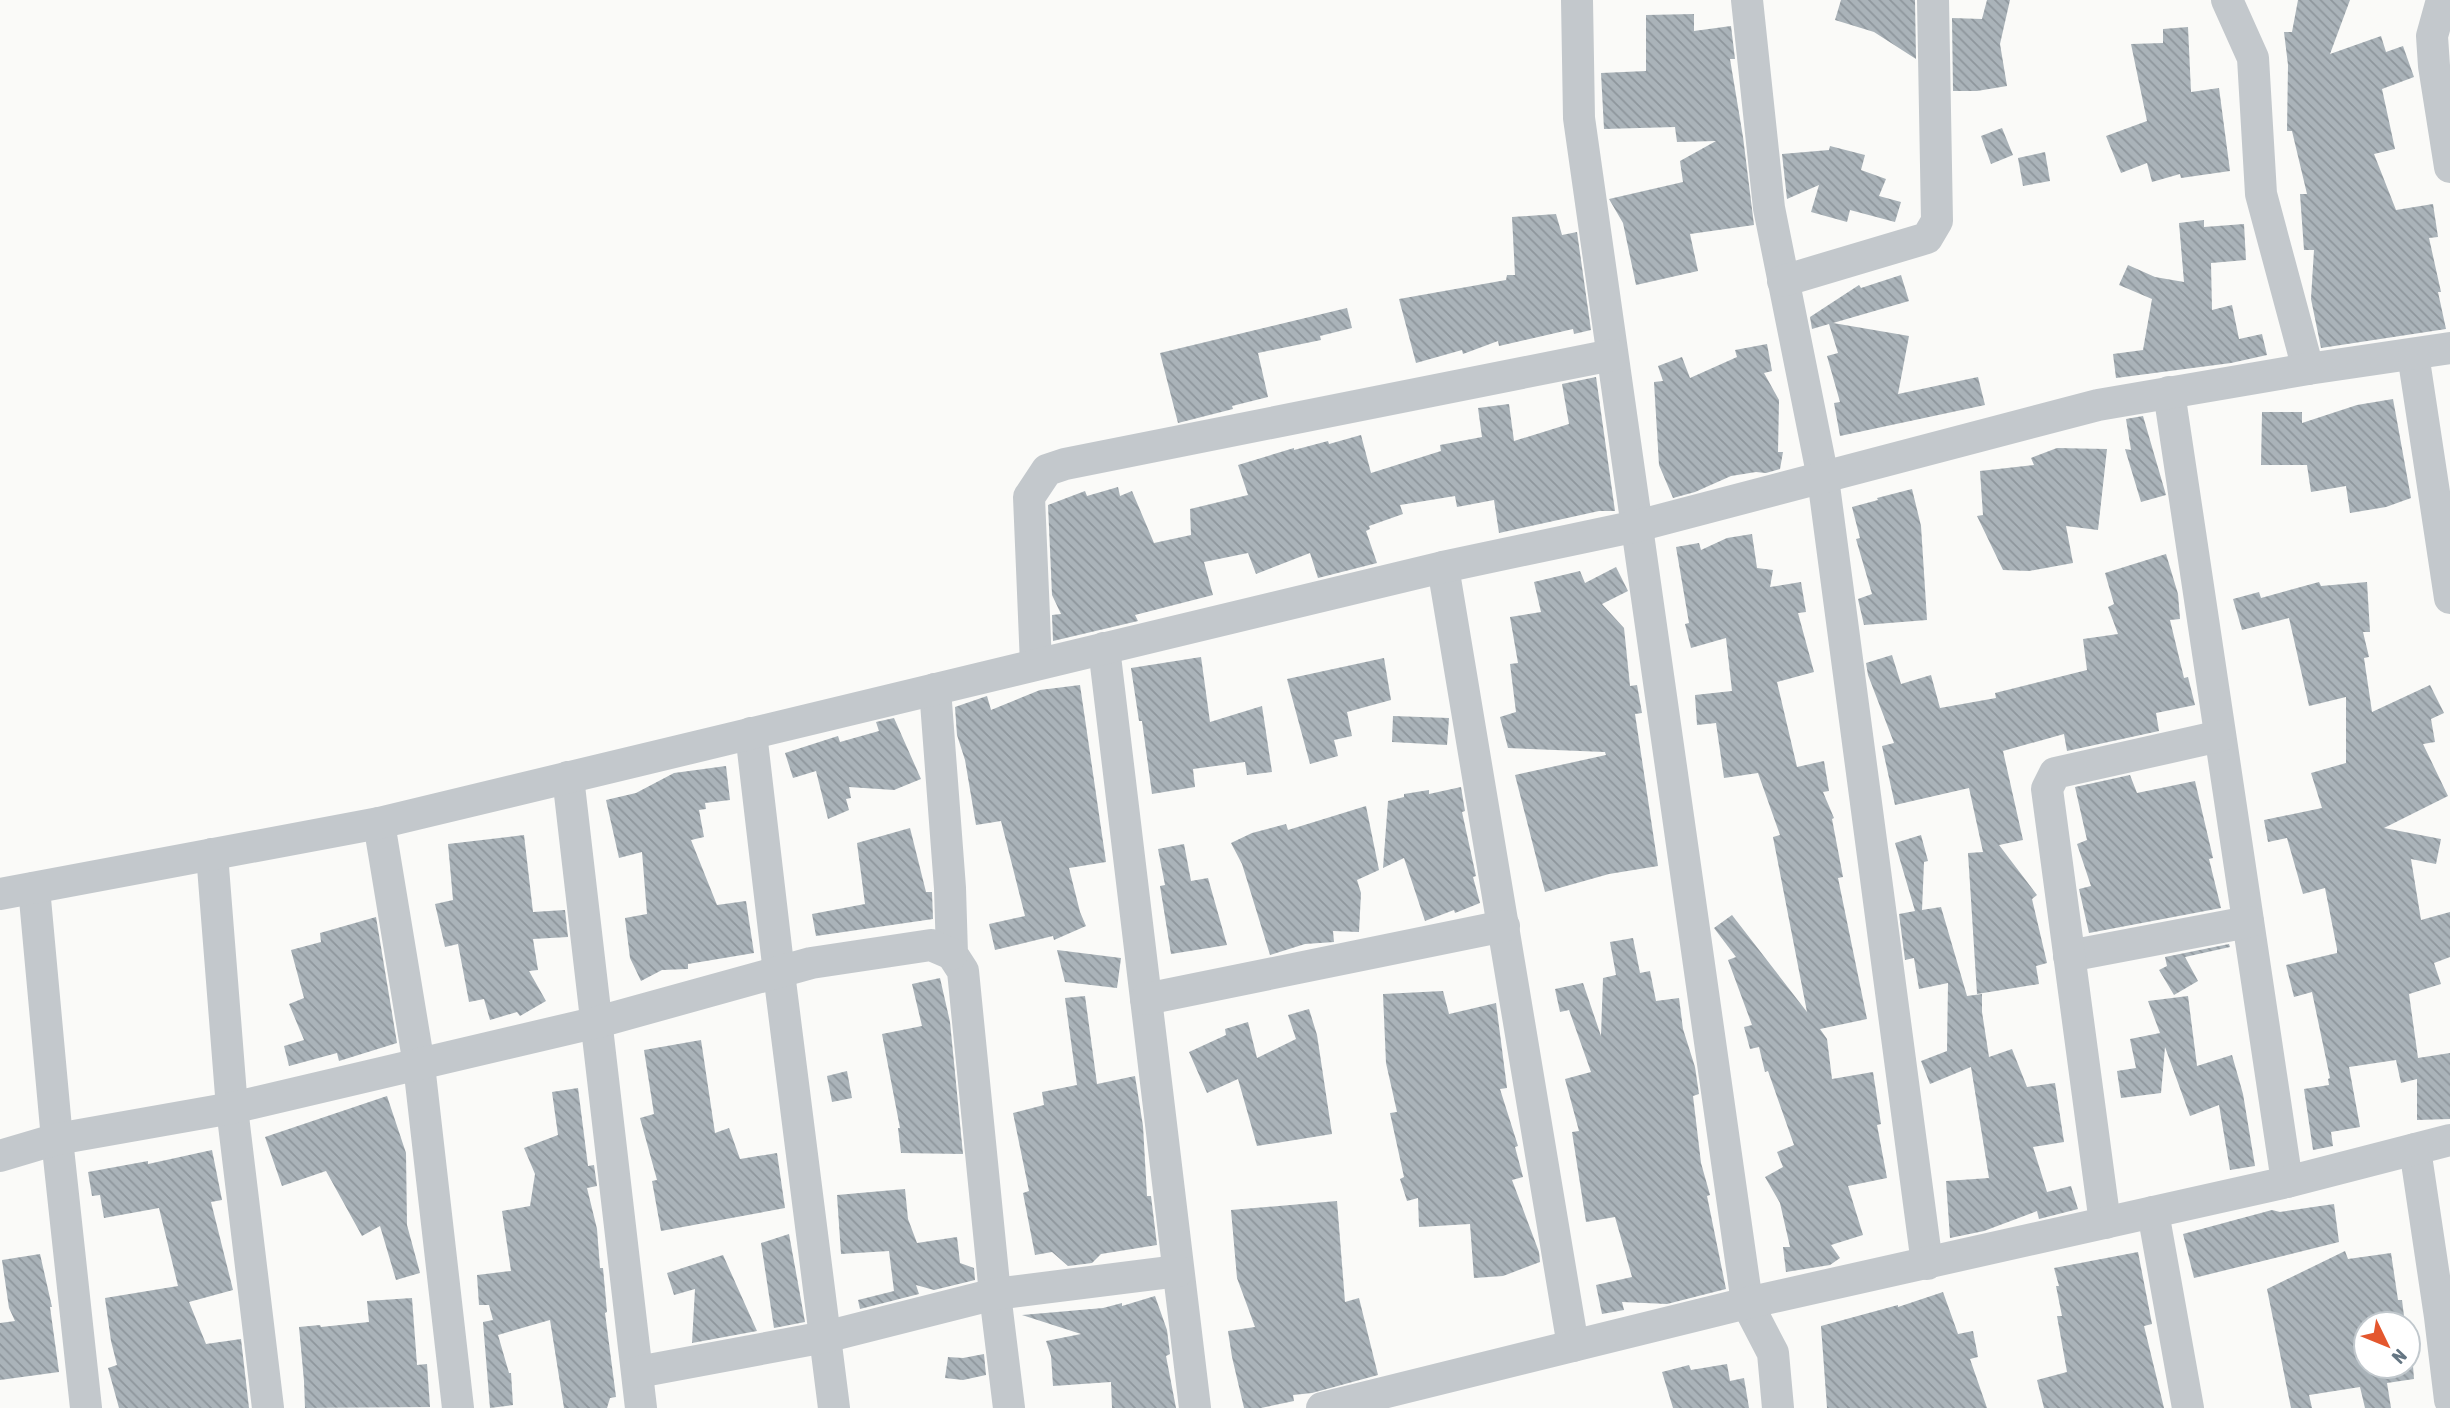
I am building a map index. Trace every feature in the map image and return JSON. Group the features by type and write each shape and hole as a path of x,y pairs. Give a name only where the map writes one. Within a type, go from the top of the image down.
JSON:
{"street":[{"path":"1577,0 1579,118 1747,1303 1773,1353 1778,1408"},
{"path":"1747,0 1769,208 1823,478 1927,1264"},
{"path":"1783,281 1927,238 1937,221 1933,0"},
{"path":"2227,0 2253,58 2261,194 2308,369"},
{"path":"2444,5 2432,36 2450,167"},
{"path":"0,894 379,823 1443,567 1637,526 2098,405 2169,391 2450,348"},
{"path":"2413,354 2449,592"},
{"path":"1036,664 1029,497 1048,470 1065,464 1612,355"},
{"path":"2169,391 2287,1182"},
{"path":"1443,567 1573,1346"},
{"path":"1104,648 1195,1408"},
{"path":"935,689 950,888 952,954 963,971 1009,1408"},
{"path":"751,733 834,1408"},
{"path":"2105,1223 2047,789 2055,773 2220,736"},
{"path":"568,777 639,1372 641,1408"},
{"path":"379,823 419,1065 458,1408"},
{"path":"212,854 232,1108 268,1408"},
{"path":"34,888 86,1408"},
{"path":"2069,956 2248,922"},
{"path":"1146,999 1504,926"},
{"path":"0,1156 57,1139 232,1108 419,1065 598,1022 811,964 931,945 952,954"},
{"path":"1322,1408 1416,1397 1573,1346 1747,1303 2287,1182 2450,1140"},
{"path":"2415,1149 2450,1400"},
{"path":"2153,1212 2188,1408"},
{"path":"639,1372 825,1337 995,1294 1178,1271"}],"building":[{"path":"1841,0 1915,0 1916,59 1874,32 1835,20"},
{"path":"1987,0 2010,0 2000,44 2007,86 1977,91 1953,91 1952,18 1982,19"},
{"path":"2298,0 2350,0 2330,54 2381,36 2386,52 2403,46 2414,77 2382,89 2395,149 2374,154 2396,210 2433,204 2438,237 2429,238 2446,329 2321,348 2311,299 2314,250 2304,250 2300,194 2307,194 2292,131 2287,131 2288,65 2284,32 2292,32"},
{"path":"1694,14 1694,31 1731,26 1735,59 1730,59 1754,225 1690,234 1698,271 1636,285 1623,223 1609,199 1683,182 1680,161 1716,141 1677,142 1675,127 1604,129 1601,73 1646,71 1646,15"},
{"path":"2188,27 2191,92 2219,88 2230,171 2181,178 2180,174 2152,182 2147,163 2121,173 2106,136 2147,121 2131,44 2163,43 2163,29"},
{"path":"2002,128 2013,155 1991,164 1981,136"},
{"path":"1830,146 1865,155 1861,170 1886,179 1879,196 1901,202 1895,222 1850,210 1847,222 1811,212 1819,185 1787,199 1782,154 1829,150"},
{"path":"2045,152 2050,181 2023,186 2018,158"},
{"path":"1556,214 1562,235 1577,232 1591,330 1574,334 1573,329 1499,346 1498,341 1463,354 1462,350 1416,363 1399,299 1506,280 1507,275 1515,275 1512,217"},
{"path":"2204,220 2204,227 2244,224 2246,260 2211,263 2212,310 2232,305 2239,339 2262,334 2267,355 2231,363 2116,378 2113,354 2143,350 2152,299 2119,285 2128,265 2155,277 2184,282 2179,223"},
{"path":"1901,275 1909,301 1833,323 1909,336 1898,394 1978,377 1985,405 1840,436 1834,403 1840,402 1827,356 1838,353 1829,324 1812,329 1810,317 1859,285 1861,288"},
{"path":"1347,308 1352,328 1320,336 1321,340 1258,353 1268,397 1178,423 1160,353"},
{"path":"1767,344 1772,371 1764,373 1779,400 1778,452 1783,452 1780,469 1731,476 1695,492 1673,498 1659,465 1654,382 1663,381 1658,366 1682,357 1690,378 1737,357 1735,350"},
{"path":"1596,377 1615,511 1599,511 1499,533 1494,500 1457,507 1455,496 1400,505 1403,514 1369,526 1370,529 1366,531 1377,563 1318,578 1310,553 1256,574 1248,553 1204,562 1213,595 1135,615 1138,621 1053,641 1052,615 1061,614 1052,595 1048,505 1085,491 1087,496 1118,487 1120,496 1132,491 1154,543 1191,535 1190,509 1248,495 1238,465 1294,448 1328,441 1329,444 1361,435 1371,473 1441,451 1440,445 1482,437 1478,408 1509,404 1514,441 1569,424 1562,384"},
{"path":"2393,399 2411,498 2386,507 2350,513 2346,486 2311,492 2307,465 2261,465 2262,412 2302,412 2302,423 2357,405"},
{"path":"2143,416 2166,495 2141,502 2125,449 2131,450 2126,419"},
{"path":"2057,448 2107,449 2098,530 2066,526 2073,563 2029,571 2003,570 1977,516 1983,515 1980,471 2034,465 2031,458"},
{"path":"1912,489 1921,526 1927,620 1864,625 1858,599 1872,594 1856,539 1860,538 1852,507"},
{"path":"1752,534 1757,568 1773,570 1770,587 1801,582 1806,612 1798,613 1814,672 1777,682 1797,767 1824,761 1829,791 1823,792 1834,818 1832,819 1843,877 1838,878 1867,1019 1820,1029 1827,1039 1832,1079 1873,1072 1881,1124 1877,1125 1887,1178 1848,1186 1863,1235 1831,1245 1840,1258 1830,1265 1786,1272 1783,1247 1790,1247 1780,1203 1765,1177 1783,1167 1777,1152 1794,1145 1768,1071 1765,1072 1759,1047 1750,1049 1744,1027 1752,1025 1728,960 1736,957 1714,928 1732,915 1807,1012 1773,837 1780,835 1758,773 1724,778 1716,723 1697,725 1695,695 1732,691 1726,638 1691,648 1685,624 1689,623 1676,547 1699,543 1701,550 1727,538"},
{"path":"2166,554 2178,594 2180,619 2170,620 2184,678 2188,677 2195,705 2156,713 2159,731 2067,751 2064,734 2003,751 2023,840 1999,845 2037,895 2032,899 2047,963 2036,966 2039,984 1977,994 1968,853 1983,852 1969,788 1895,805 1882,746 1894,743 1866,663 1892,655 1901,684 1931,675 1940,708 1996,698 1995,693 2087,670 2083,639 2118,634 2108,607 2114,604 2105,573"},
{"path":"1616,567 1628,591 1602,604 1624,628 1630,686 1637,685 1642,713 1635,714 1658,866 1609,874 1545,892 1515,775 1606,755 1605,752 1508,748 1500,717 1516,712 1510,664 1518,663 1510,617 1541,612 1534,582 1580,571 1585,583"},
{"path":"2319,582 2321,586 2367,582 2370,632 2363,632 2369,657 2364,658 2372,712 2430,685 2444,713 2431,719 2435,742 2423,744 2448,796 2384,828 2441,839 2436,864 2411,859 2421,920 2450,912 2450,957 2434,963 2441,984 2409,994 2418,1058 2450,1053 2450,1119 2417,1120 2417,1079 2401,1083 2396,1060 2349,1067 2360,1127 2331,1132 2333,1146 2313,1150 2304,1089 2329,1085 2330,1078 2312,992 2294,997 2286,965 2337,953 2337,949 2325,888 2303,894 2287,838 2268,842 2264,820 2322,808 2311,773 2346,763 2346,697 2309,706 2289,618 2242,630 2233,599 2259,592 2261,598"},
{"path":"1201,657 1210,722 1262,706 1272,772 1247,775 1245,762 1193,769 1195,787 1152,794 1142,721 1139,721 1131,668"},
{"path":"1384,658 1391,700 1347,712 1352,736 1334,740 1338,756 1310,764 1287,679"},
{"path":"1080,685 1106,862 1069,868 1086,926 1054,940 1053,936 995,950 989,924 1025,916 1001,821 976,825 965,760 957,735 955,707 987,696 991,710 1040,690"},
{"path":"1393,716 1449,718 1447,745 1392,742"},
{"path":"894,718 921,779 894,790 849,787 851,798 846,799 849,810 828,819 816,771 793,778 785,753 838,736 840,742 879,731 876,722"},
{"path":"726,766 730,800 705,803 706,809 699,810 704,837 691,840 717,905 746,901 754,953 688,964 688,969 662,970 641,981 630,958 625,918 647,914 642,852 619,858 606,800 636,793 674,773"},
{"path":"2130,775 2137,793 2195,781 2213,858 2209,859 2221,908 2089,933 2079,889 2091,886 2077,844 2087,840 2075,787"},
{"path":"1461,787 1465,811 1462,812 1480,903 1425,921 1404,858 1383,868 1388,801 1404,797 1404,794 1429,790 1429,794"},
{"path":"1366,806 1379,870 1357,880 1361,893 1359,932 1333,931 1334,942 1305,944 1270,955 1242,864 1231,843 1252,833 1286,824 1288,830"},
{"path":"910,828 926,892 932,892 933,919 816,936 812,914 865,904 857,843"},
{"path":"524,835 533,912 565,910 568,937 533,939 538,970 529,971 546,1001 520,1016 517,1012 490,1020 484,999 469,1002 458,944 445,947 435,904 453,900 448,844"},
{"path":"1921,835 1928,861 1924,862 1922,910 1941,907 1967,996 1982,994 1989,1057 2012,1049 2027,1087 2055,1083 2064,1142 2033,1147 2047,1192 2071,1186 2078,1209 2039,1219 2037,1211 1984,1231 1950,1238 1946,1181 1989,1178 1971,1067 1930,1084 1921,1061 1947,1051 1948,983 1919,989 1914,958 1905,960 1899,914 1915,911 1895,843"},
{"path":"1184,844 1191,881 1208,878 1227,945 1171,954 1160,886 1165,885 1158,849"},
{"path":"376,917 397,1043 339,1061 337,1053 289,1066 284,1046 304,1040 289,1004 304,998 291,950 321,942 320,933"},
{"path":"1633,938 1640,973 1650,971 1656,1001 1679,998 1683,1029 1695,1067 1699,1094 1693,1096 1701,1163 1710,1195 1707,1196 1726,1289 1667,1304 1622,1302 1624,1310 1602,1314 1596,1285 1632,1277 1615,1217 1586,1222 1572,1132 1579,1131 1565,1079 1591,1072 1569,1010 1560,1012 1555,989 1583,983 1601,1036 1603,978 1616,975 1610,942"},
{"path":"2229,944 2230,947 2185,957 2198,981 2174,995 2159,970 2167,966 2165,957"},
{"path":"1057,950 1121,958 1117,988 1065,982"},
{"path":"940,978 950,1022 963,1154 901,1153 900,1128 882,1034 922,1026 912,984"},
{"path":"1443,991 1449,1014 1496,1003 1507,1088 1500,1089 1518,1146 1515,1147 1523,1177 1512,1180 1539,1252 1540,1262 1503,1276 1474,1278 1470,1224 1419,1227 1418,1198 1407,1201 1400,1179 1404,1177 1390,1113 1397,1112 1386,1063 1383,994"},
{"path":"1085,996 1097,1084 1135,1076 1143,1126 1147,1196 1151,1196 1157,1245 1101,1254 1092,1263 1068,1266 1052,1252 1035,1255 1023,1193 1029,1191 1013,1113 1044,1105 1042,1092 1077,1085 1065,998"},
{"path":"2188,996 2197,1066 2232,1055 2243,1094 2255,1166 2230,1170 2219,1105 2190,1116 2165,1047 2161,1093 2121,1098 2117,1071 2136,1068 2130,1039 2160,1033 2148,1001"},
{"path":"1309,1009 1317,1035 1332,1134 1257,1146 1238,1079 1207,1093 1189,1052 1226,1035 1225,1029 1248,1022 1257,1058 1296,1039 1288,1015"},
{"path":"701,1040 715,1133 729,1128 740,1159 777,1153 785,1208 661,1231 652,1181 657,1180 640,1118 654,1114 644,1050"},
{"path":"847,1071 852,1098 832,1102 827,1076"},
{"path":"578,1088 588,1166 594,1165 597,1186 587,1188 597,1229 600,1268 603,1268 605,1313 616,1397 610,1398 607,1408 564,1408 550,1320 498,1335 511,1373 513,1405 490,1408 483,1322 493,1320 489,1305 479,1305 477,1275 511,1271 502,1211 530,1206 535,1174 524,1148 558,1135 552,1092"},
{"path":"387,1096 406,1153 407,1225 420,1273 396,1280 380,1226 362,1236 326,1171 282,1186 265,1137"},
{"path":"212,1150 222,1200 211,1202 233,1290 189,1302 206,1344 241,1339 249,1408 119,1408 108,1368 117,1365 105,1298 178,1286 159,1208 104,1218 100,1195 92,1196 88,1172 148,1161 148,1164"},
{"path":"905,1189 908,1219 917,1243 957,1237 960,1263 974,1268 975,1280 934,1290 916,1285 919,1294 860,1309 858,1300 894,1291 889,1251 841,1254 837,1195"},
{"path":"1337,1201 1345,1302 1359,1298 1378,1375 1312,1393 1293,1395 1294,1401 1261,1408 1244,1408 1228,1331 1255,1327 1237,1278 1231,1210"},
{"path":"2334,1204 2339,1242 2194,1278 2183,1234 2272,1210 2280,1212"},
{"path":"789,1234 805,1322 774,1328 761,1243"},
{"path":"2345,1251 2348,1259 2391,1253 2398,1300 2402,1300 2403,1310 2352,1310 2352,1380 2407,1380 2387,1383 2391,1408 2365,1408 2360,1387 2309,1395 2312,1408 2291,1408 2267,1289"},
{"path":"2138,1252 2152,1324 2144,1326 2164,1408 2044,1408 2037,1380 2067,1372 2057,1316 2062,1316 2054,1268"},
{"path":"40,1254 52,1307 59,1372 0,1380 0,1323 15,1321 9,1308 2,1260"},
{"path":"723,1255 757,1331 692,1343 695,1289 674,1295 667,1273"},
{"path":"1943,1292 1958,1334 1973,1331 1978,1357 1970,1359 1987,1408 1827,1408 1821,1326 1898,1307"},
{"path":"1155,1296 1167,1330 1170,1354 1166,1356 1176,1408 1112,1408 1111,1382 1053,1386 1051,1356 1046,1341 1081,1334 1022,1315 1103,1308 1122,1303 1122,1306"},
{"path":"412,1298 417,1365 427,1364 430,1407 305,1408 299,1327 369,1322 367,1301"},
{"path":"984,1354 986,1375 963,1380 945,1378 948,1357 963,1358"},
{"path":"1727,1364 1730,1381 1744,1378 1749,1408 1673,1408 1662,1372 1689,1365 1691,1370"}]}
